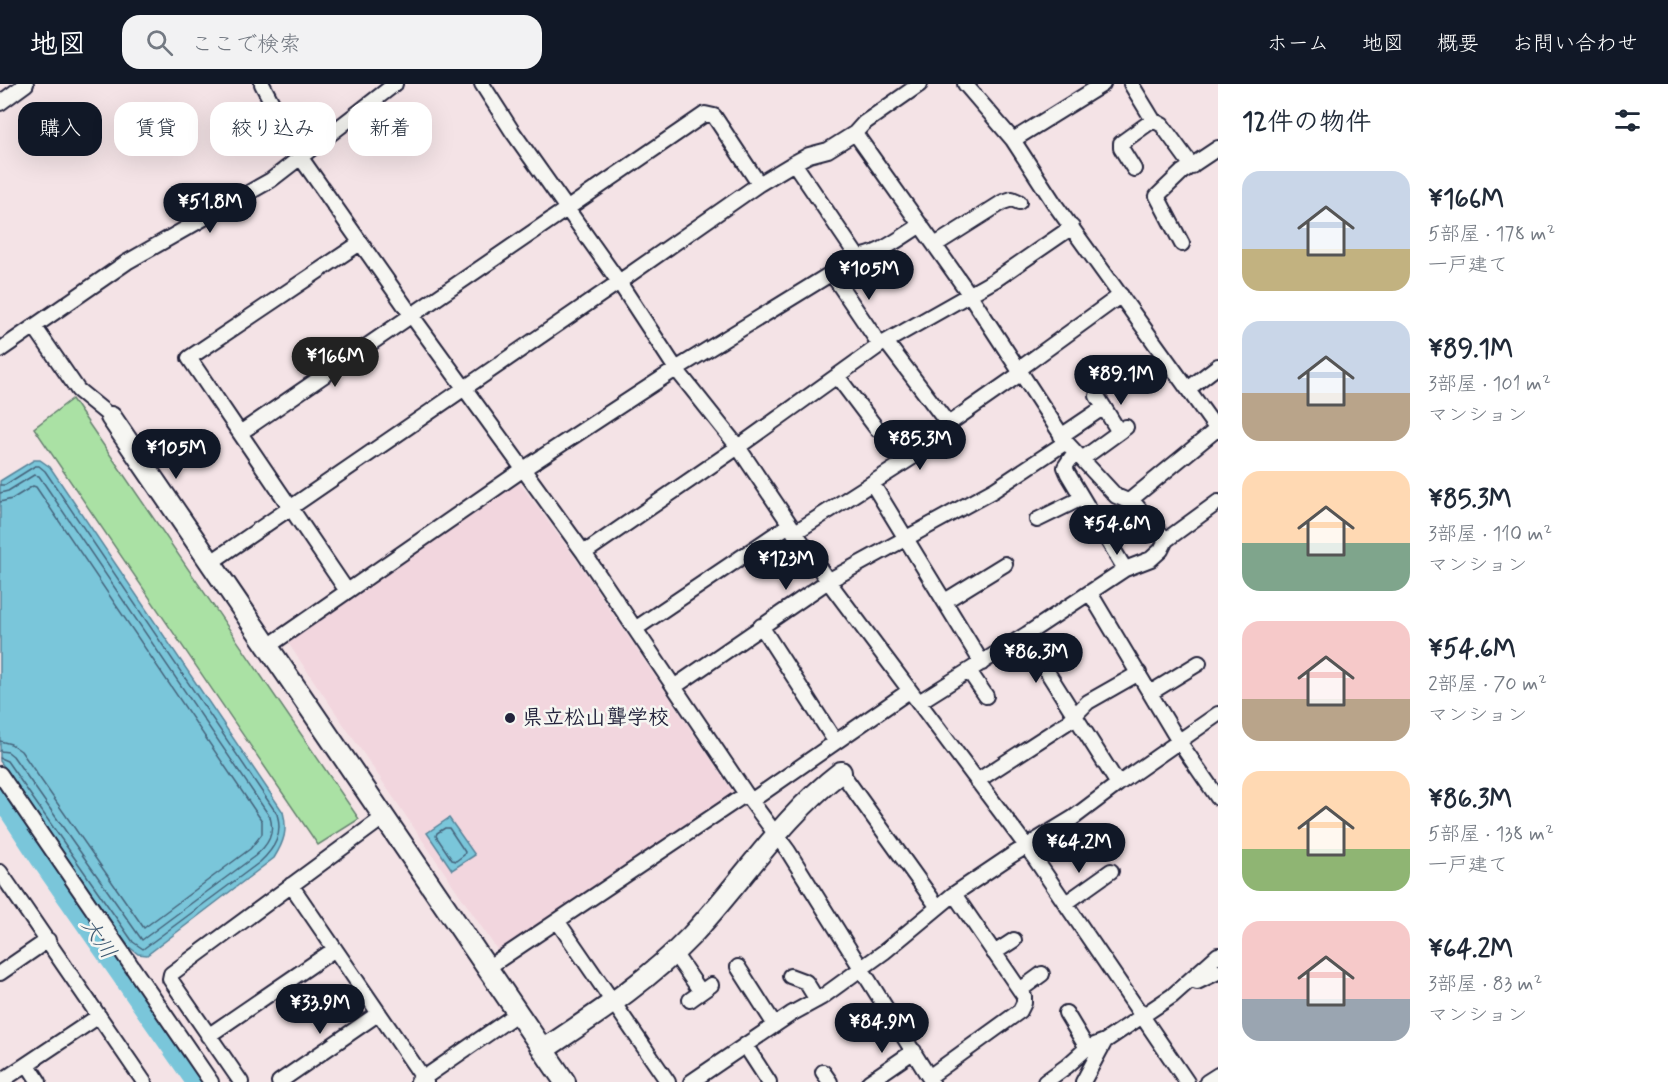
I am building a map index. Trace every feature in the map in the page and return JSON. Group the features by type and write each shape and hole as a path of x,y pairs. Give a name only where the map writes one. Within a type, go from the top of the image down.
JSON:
{"street":[{"path":"0,103 26,84"},
{"path":"262,84 301,158 522,470 584,553 776,835 931,1079 1020,1011 1024,1003 1024,996 954,894"},
{"path":"0,350 127,262 246,196 301,158 395,84"},
{"path":"482,84 512,131 619,282 676,369 738,447 828,581 1027,847 1187,1082"},
{"path":"210,563 759,184 809,155 828,150 855,133 864,123 920,84"},
{"path":"965,84 1013,140 1217,430 1129,501"},
{"path":"1013,140 1080,89 1103,84"},
{"path":"1131,84 1153,120 1162,125 1192,166"},
{"path":"240,433 705,114 714,116 759,184"},
{"path":"1134,169 1121,148 1121,143 1153,120"},
{"path":"855,133 970,295 1019,372 1071,447 1116,496 1135,504 1166,540"},
{"path":"1182,244 1157,196 1192,166 1217,150"},
{"path":"794,163 855,253 855,257"},
{"path":"935,245 1003,202 1012,199 1019,202"},
{"path":"267,647 522,470 676,369 832,274 855,257 866,256 889,246 921,225"},
{"path":"584,553 883,343 970,295 1072,227"},
{"path":"347,591 189,358 360,243"},
{"path":"832,274 883,343 949,424"},
{"path":"634,629 791,529 872,483 919,453 949,424 1121,295"},
{"path":"33,326 78,390 111,417 565,1082"},
{"path":"1188,389 1218,366"},
{"path":"837,376 877,429"},
{"path":"674,687 828,581 1071,447 1122,430 1100,402 1071,447 1065,467 1125,569"},
{"path":"872,483 982,663"},
{"path":"1037,519 1082,498"},
{"path":"919,702 1125,569 1151,559 1161,550 1166,540 1218,501"},
{"path":"945,602 1005,564"},
{"path":"1090,593 1178,741 1218,798"},
{"path":"761,626 835,741"},
{"path":"1027,634 1046,670 1118,784"},
{"path":"1150,693 1199,663"},
{"path":"969,671 986,696"},
{"path":"977,781 1075,716 1088,702 1138,673"},
{"path":"487,968 909,691"},
{"path":"692,1082 775,1025 817,1000 924,920 937,906 1012,855 1073,818 1218,714"},
{"path":"543,1050 613,1003 674,954 776,835 827,783 841,772 937,906"},
{"path":"0,774 211,1082"},
{"path":"242,1082 170,979 171,974 384,817"},
{"path":"1066,903 1111,871"},
{"path":"0,872 144,1082"},
{"path":"291,885 379,1013 422,1081 518,1013"},
{"path":"558,922 668,1082"},
{"path":"0,973 48,940"},
{"path":"994,953 1014,940"},
{"path":"208,1036 335,950"},
{"path":"674,954 701,992"},
{"path":"1045,1082 1087,1048 1105,1041 1143,1016 1192,979 1218,955"},
{"path":"738,967 775,1025"},
{"path":"1192,979 1197,982 1218,972"},
{"path":"1020,990 1042,974"},
{"path":"790,976 806,982 817,1000"},
{"path":"279,1082 379,1013"},
{"path":"1066,1013 1087,1048"},
{"path":"0,1082 99,1016"},
{"path":"1087,1079 1105,1041"},
{"path":"745,1045 770,1082"},
{"path":"869,1082 914,1051"},
{"path":"28,1065 39,1082"},
{"path":"1207,1082 1218,1075"}],"shaded area":[{"name":"県立松山聾学校","path":"515,482 519,482 575,558 733,792 731,797 504,952 498,951 288,643 289,637"}],"green space":[{"path":"72,399 359,819 318,845 34,428"}],"water":[{"path":"34,460 40,460 50,467 283,812 284,836 274,858 147,955 138,954 128,946 0,761 0,481"},
{"path":"449,818 475,855 452,870 427,833"}],"waterway":[{"name":"大川","path":"0,795 41,858 197,1082"}],"place":[{"name":"県立松山聾学校","path":"510,718"}]}
